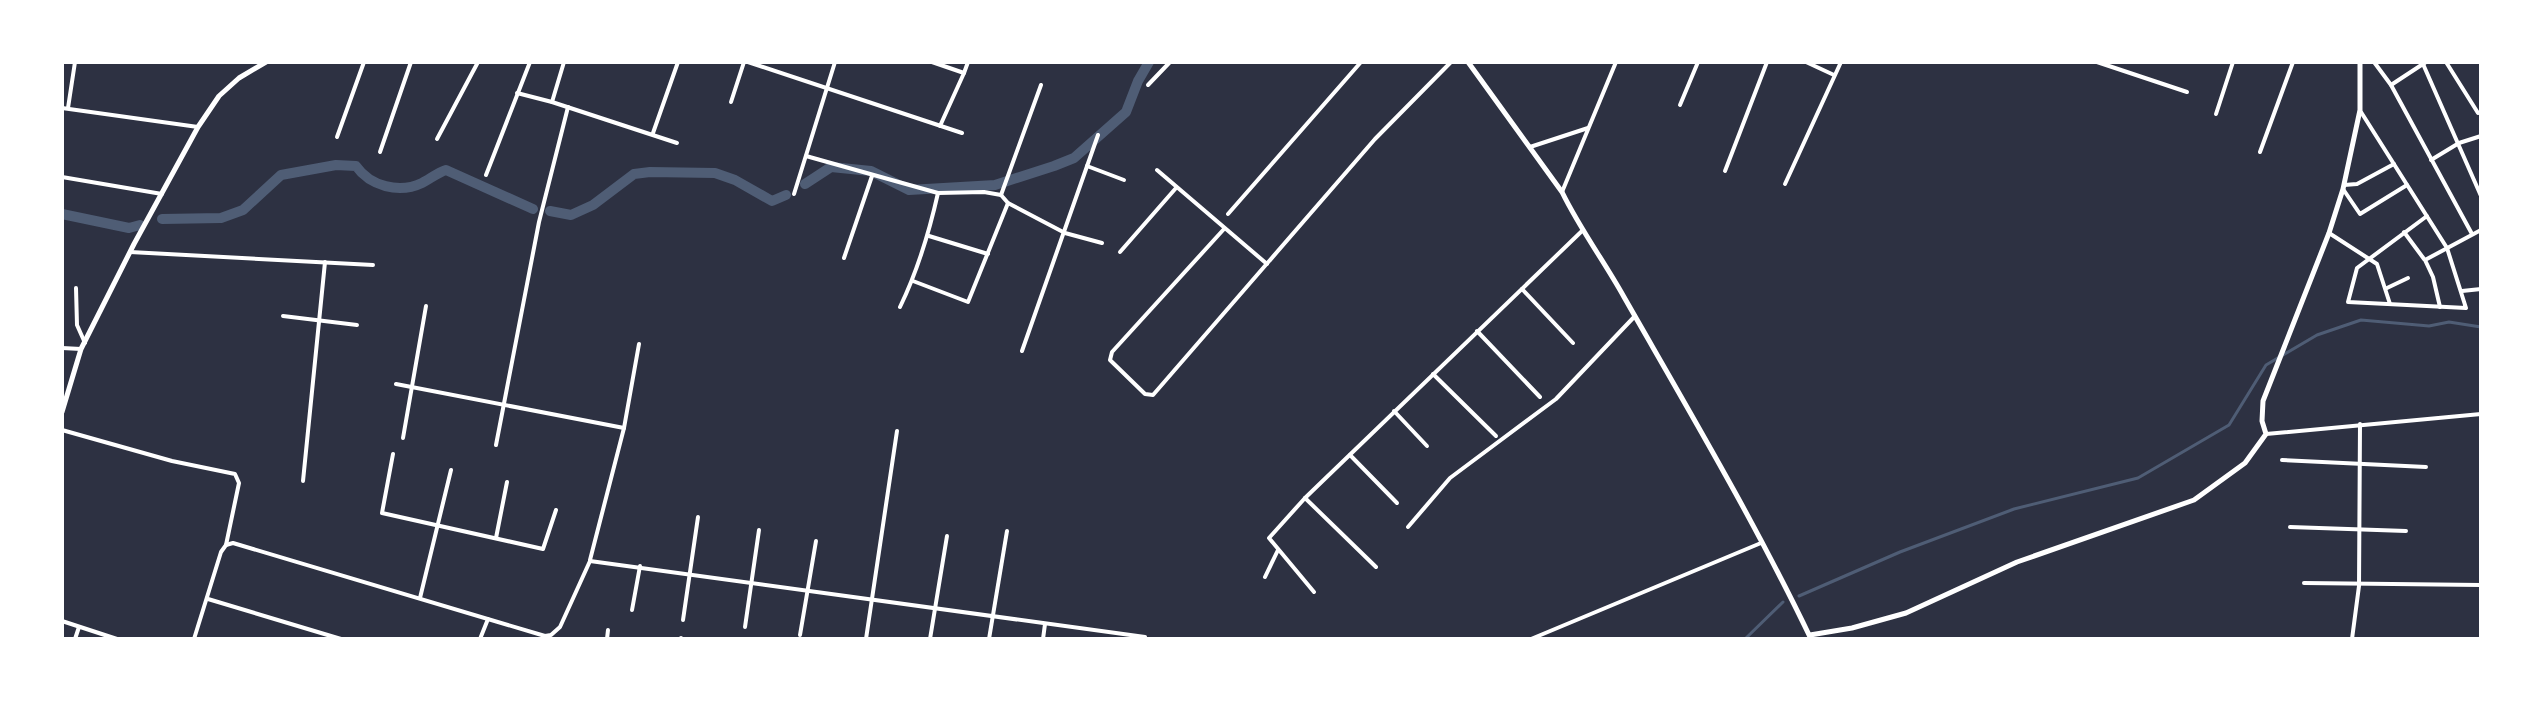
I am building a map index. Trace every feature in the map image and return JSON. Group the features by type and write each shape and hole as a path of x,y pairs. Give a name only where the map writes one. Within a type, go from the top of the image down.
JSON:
{"street":[{"path":"75,62 65,108 198,127"},
{"path":"62,412 83,346 198,127 219,96 239,78 266,62"},
{"path":"337,137 364,62"},
{"path":"380,152 411,62"},
{"path":"437,139 478,62"},
{"path":"486,175 530,62"},
{"path":"552,102 564,62"},
{"path":"653,133 678,62"},
{"path":"731,102 746,62 962,133"},
{"path":"794,194 835,62"},
{"path":"932,62 964,73"},
{"path":"940,126 968,62"},
{"path":"1148,85 1170,62"},
{"path":"1228,214 1361,62"},
{"path":"1224,229 1112,352 1110,360 1140,391 1153,395 1375,139 1451,62"},
{"path":"1468,62 1562,192 1697,423 1810,637 1884,621 2017,562 2194,500 2245,463 2266,434 2261,410 2329,233 2343,187 2360,110 2361,64 2371,62 2391,85 2472,234"},
{"path":"1562,192 1616,62"},
{"path":"1680,105 1698,62"},
{"path":"1725,171 1767,62"},
{"path":"1806,62 1834,75"},
{"path":"1785,184 1841,62"},
{"path":"2099,62 2187,92"},
{"path":"2216,114 2233,62"},
{"path":"2260,152 2293,62"},
{"path":"2446,62 2478,113"},
{"path":"2391,85 2425,63 2481,196"},
{"path":"1001,195 1041,85"},
{"path":"517,93 677,143"},
{"path":"496,445 539,222 568,107"},
{"path":"2360,110 2407,185 2427,216 2447,248 2466,308 2348,302 2357,268 2427,216"},
{"path":"1530,147 1589,128"},
{"path":"1022,351 1098,135"},
{"path":"2431,160 2459,143 2481,137"},
{"path":"806,156 938,193 984,192 1001,195 1008,203 1065,233 1102,243"},
{"path":"2343,187 2357,184 2394,164"},
{"path":"1087,166 1124,180"},
{"path":"1157,170 1267,264"},
{"path":"844,258 872,176"},
{"path":"62,177 162,194"},
{"path":"2343,187 2360,214 2407,185"},
{"path":"1120,252 1176,188"},
{"path":"900,307 913,281 928,236 938,193"},
{"path":"913,281 968,302 1008,203"},
{"path":"1314,592 1269,538 1305,498 1583,230"},
{"path":"2425,260 2481,230"},
{"path":"2404,232 2425,260 2433,277 2440,307"},
{"path":"2329,233 2377,264 2390,304"},
{"path":"928,236 988,254"},
{"path":"130,252 373,265"},
{"path":"303,481 325,262"},
{"path":"2387,288 2408,278"},
{"path":"76,288 77,325 83,346"},
{"path":"1522,289 1573,343"},
{"path":"2462,291 2481,289"},
{"path":"403,438 426,306"},
{"path":"283,316 357,325"},
{"path":"1408,527 1450,478 1556,399 1635,316"},
{"path":"1477,331 1540,397"},
{"path":"226,545 239,543 545,636 551,635 560,627 590,561 624,428 639,344"},
{"path":"62,348 83,346"},
{"path":"1433,374 1496,436"},
{"path":"396,384 624,428"},
{"path":"1394,411 1427,446"},
{"path":"2266,434 2481,414"},
{"path":"2352,639 2359,586 2360,424"},
{"path":"62,430 172,461 235,474 239,483 226,545 218,560 194,639"},
{"path":"866,639 897,431"},
{"path":"393,454 382,513 543,549 556,510"},
{"path":"1350,455 1397,503"},
{"path":"2282,460 2426,467"},
{"path":"420,598 451,470"},
{"path":"496,538 507,482"},
{"path":"1305,498 1376,567"},
{"path":"683,620 698,517"},
{"path":"2290,527 2406,531"},
{"path":"745,627 759,530"},
{"path":"989,639 1007,531"},
{"path":"930,639 947,536"},
{"path":"800,635 816,541"},
{"path":"1531,639 1761,543"},
{"path":"1265,577 1278,549"},
{"path":"590,561 1145,637"},
{"path":"632,610 640,566"},
{"path":"2304,583 2481,585"},
{"path":"208,599 341,639"},
{"path":"480,639 488,619"},
{"path":"62,621 117,639"},
{"path":"1043,639 1045,624"},
{"path":"75,639 79,627"},
{"path":"607,639 608,630"}],"waterway":[{"path":"805,184 831,167 871,171 909,190 995,185 1054,166 1074,158 1126,112 1149,62"},
{"path":"162,219 221,218 243,210 281,175 336,165 356,166 369,179 395,188 422,183 446,170 533,209"},
{"path":"550,211 571,215 593,205 634,174 650,172 715,173 735,180 772,201 786,195"},
{"path":"62,214 129,228 140,225"},
{"path":"1799,596 1900,552 2014,509 2138,478 2229,425 2266,365 2317,335 2361,320 2429,326 2449,322 2481,327"},
{"path":"1745,639 1783,602"}]}
